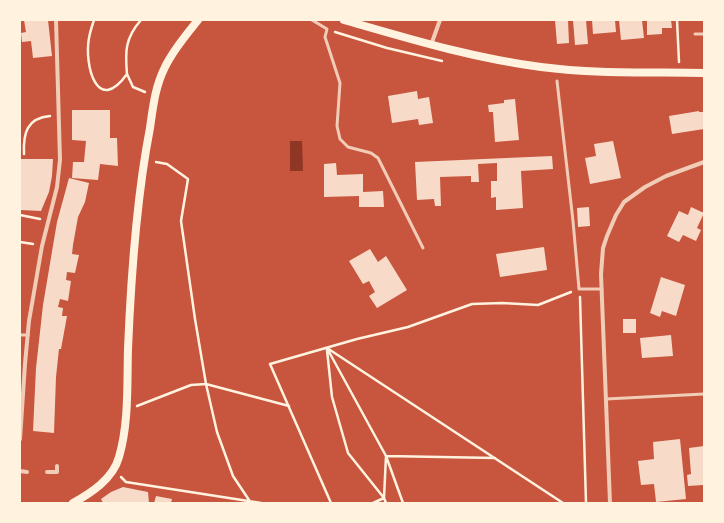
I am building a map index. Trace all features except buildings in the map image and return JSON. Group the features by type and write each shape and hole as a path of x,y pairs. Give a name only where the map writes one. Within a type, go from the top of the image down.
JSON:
{"main road":[{"path":"73,503 98,487 113,469 119,458 126,411 130,312 144,159 154,97 165,66 179,44 198,20"},
{"path":"344,20 431,45 492,60 542,67 596,71 704,72"}],"street":[{"path":"20,439 28,335 42,246 57,187 60,160 56,20"},
{"path":"431,45 440,20"},
{"path":"610,503 601,274 603,248 606,236 624,202 645,187 666,176 704,162"},
{"path":"47,472 57,472 57,466"},
{"path":"20,471 27,472"}],"lane":[{"path":"312,20 327,29 325,37 340,84 337,126 340,139 348,147 371,153 378,158 423,248"},
{"path":"695,34 704,34"},
{"path":"557,81 579,289 602,289"},
{"path":"20,335 28,335"},
{"path":"606,399 704,394"}],"path":[{"path":"94,20 89,39 89,65 96,85 100,89 106,90 115,88 127,74"},
{"path":"141,20 129,37 125,53 127,74 133,87 154,97"},
{"path":"676,20 680,72"},
{"path":"24,154 26,130 32,123 42,117 59,115"},
{"path":"144,159 167,164 188,179 181,221 206,384 217,432 234,476 251,502"},
{"path":"20,215 49,220"},
{"path":"331,503 270,364 408,327 472,304 502,303 538,305 579,289 586,503"},
{"path":"327,348 386,456 403,503"},
{"path":"327,348 563,503"},
{"path":"327,348 332,397 348,453 384,498 386,503"},
{"path":"126,411 192,385 206,384 289,406"},
{"path":"386,456 496,458"},
{"path":"384,498 386,456"},
{"path":"113,469 126,482 261,503"},
{"path":"373,503 384,498"}],"shaded area":[{"path":"290,141 302,141 303,171 290,171"}]}
